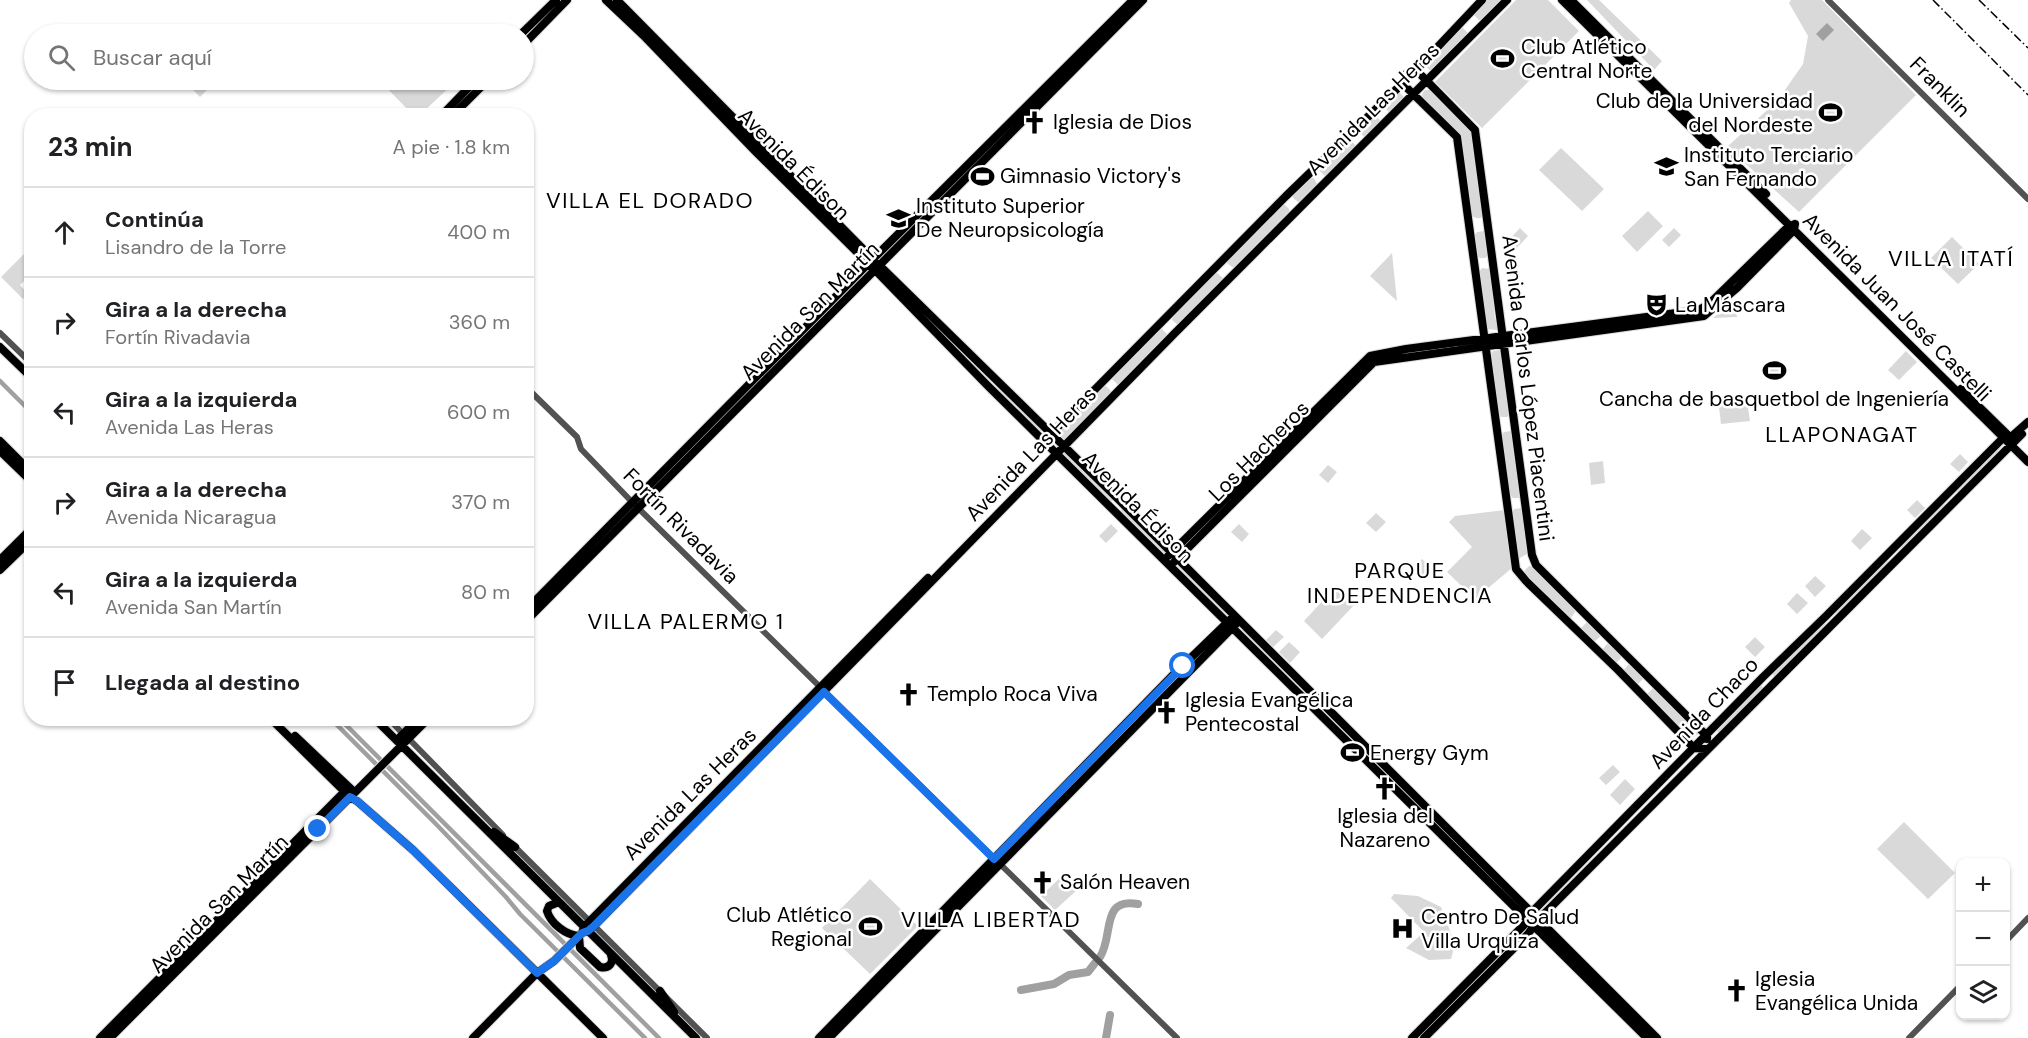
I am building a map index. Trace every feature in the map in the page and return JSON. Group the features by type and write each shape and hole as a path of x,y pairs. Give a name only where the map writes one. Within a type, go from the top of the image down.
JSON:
{"main road":[{"path":"531,24 556,0"},
{"path":"534,34 567,0"},
{"name":"Avenida Édison","path":"606,0 1051,434 1171,559 1533,920 1647,1038"},
{"name":"Avenida Édison","path":"617,0 1044,440 1171,559"},
{"name":"Avenida San Martín","path":"534,613 1133,0"},
{"name":"Avenida San Martín","path":"534,602 632,502 1143,0"},
{"name":"Avenida Las Heras","path":"1044,440 1404,80 1410,71 1415,71 1482,0"},
{"name":"Avenida Las Heras","path":"473,1038 537,973 554,961 584,931 1056,452 1507,0"},
{"name":"Avenida Juan José Castelli","path":"1563,0 2010,440 2028,455"},
{"name":"Avenida Juan José Castelli","path":"1571,0 1793,226"},
{"name":"Avenida Carlos López Piacentini","path":"1415,71 1419,86 1457,137 1516,569 1695,748"},
{"name":"Avenida Carlos López Piacentini","path":"1404,80 1419,86 1475,130 1532,555 1536,565 1707,736"},
{"path":"449,108 466,90"},
{"path":"460,108 478,90"},
{"path":"1486,342 1703,309 1793,226"},
{"name":"Los Hacheros","path":"1171,559 1372,359 1486,342"},
{"path":"0,347 24,370"},
{"name":"Avenida Chaco","path":"1412,1038 1708,749 2028,422"},
{"name":"Avenida Chaco","path":"1424,1038 1695,748 2010,440 2028,428"},
{"name":"Avenida Juan José Castelli","path":"2010,440 2028,462"},
{"path":"0,441 24,464"},
{"path":"0,451 24,474"},
{"path":"0,560 24,536"},
{"path":"0,570 24,547"},
{"path":"819,1038 1171,677 1234,621"},
{"path":"829,1038 1001,865 1234,621"},
{"path":"279,726 413,850 603,1038"},
{"path":"285,726 351,794"},
{"path":"385,726 403,740 477,821 559,902 584,931 611,954 696,1038"},
{"name":"Avenida San Martín","path":"100,1038 351,794 389,760 413,726"},
{"name":"Avenida San Martín","path":"403,740 420,726"},
{"path":"1695,748 1708,749 1707,736"},
{"name":"Avenida San Martín","path":"110,1038 351,794"},
{"path":"477,821 515,847"},
{"path":"559,902 549,906 548,915 566,934 584,931"},
{"name":"Avenida Édison","path":"1533,920 1657,1038"},
{"path":"584,931 580,948 600,967 610,965 611,954"},
{"path":"660,991 683,1026"}],"street":[{"name":"Franklin","path":"1828,0 2028,199"},
{"path":"0,333 24,356"},
{"name":"Fortín Rivadavia","path":"534,395 577,437 580,448 632,502 1177,1038"},
{"path":"393,726 403,740 515,847 584,931 660,991 707,1038"},
{"path":"2010,937 2028,918"},
{"path":"1909,1038 1956,990"}],"shaded area":[{"path":"1486,0 1504,0 1484,20 1479,20 1474,15 1475,11"},
{"name":"Club Atlético Central Norte","path":"1516,0 1548,0 1579,31 1482,128 1435,82"},
{"path":"1587,0 1599,0 1662,61 1654,70"},
{"name":"Club de la Universidad del Nordeste","path":"1791,0 1822,0 1916,95 1799,212 1727,147 1778,100 1803,64 1808,36 1789,3"},
{"path":"1827,23 1834,30 1823,41 1816,34"},
{"path":"1461,26 1468,33 1431,71 1424,65"},
{"path":"193,90 207,90 200,97"},
{"path":"389,90 446,90 427,108 406,108"},
{"path":"1425,90 1432,90 1473,134 1483,216 1480,218 1471,216 1460,137 1424,100 1422,94"},
{"path":"1398,91 1405,98 1390,113 1383,106"},
{"path":"1374,114 1381,121 1365,138 1358,130"},
{"path":"1349,138 1356,146 1326,177 1318,169"},
{"path":"1561,148 1604,189 1582,211 1539,170"},
{"path":"1310,178 1314,178 1318,186 1301,202 1298,202 1293,198 1293,194"},
{"path":"1280,205 1285,205 1290,214 1237,267 1232,267 1227,263 1227,258"},
{"path":"1648,211 1663,226 1637,252 1622,236"},
{"path":"1520,228 1528,236 1514,251 1506,243"},
{"path":"1674,228 1681,235 1669,247 1662,240"},
{"path":"1484,231 1489,244 1488,252 1486,258 1480,258 1477,255 1474,236 1477,232"},
{"path":"1952,237 1979,264 1958,284 1931,258"},
{"path":"1392,253 1397,301 1370,276"},
{"path":"24,254 24,281 20,285 24,290 23,299 1,277"},
{"path":"1482,268 1490,269 1497,330 1487,329 1479,272"},
{"path":"1216,272 1225,280 1178,325 1172,320 1173,316"},
{"path":"1735,300 1737,317 1713,318"},
{"path":"1161,328 1168,335 1118,385 1111,378"},
{"path":"1500,350 1503,353 1511,413 1507,417 1501,417 1499,414 1491,355 1493,351"},
{"path":"1906,351 1917,362 1899,380 1888,370"},
{"name":"Cancha de basquetbol de Ingeniería","path":"1771,361 1783,374 1777,381 1764,368"},
{"path":"998,385 1042,429 1040,432 995,388"},
{"path":"1105,385 1112,392 1062,442 1055,435"},
{"path":"1746,395 1750,421 1721,424 1718,399"},
{"path":"1511,431 1522,496 1520,498 1513,498 1510,495 1502,435 1504,432"},
{"path":"1999,445 2001,448 1958,493 1954,490"},
{"path":"1066,453 1114,499 1110,502 1063,455"},
{"path":"1960,454 1968,462 1959,472 1950,464"},
{"path":"1603,461 1605,483 1591,485 1589,463"},
{"path":"1328,465 1337,472 1328,483 1319,475"},
{"path":"1917,500 1925,508 1915,518 1907,510"},
{"path":"1943,502 1946,505 1902,549 1899,546"},
{"path":"1522,508 1528,551 1518,559 1512,513 1514,509"},
{"path":"1122,509 1170,555 1167,559 1120,512"},
{"path":"1505,510 1512,568 1475,599 1447,572 1472,547 1449,522 1455,516"},
{"path":"1376,513 1386,522 1376,532 1366,523"},
{"path":"1111,524 1118,531 1106,543 1099,536"},
{"path":"1239,524 1249,534 1242,542 1231,532"},
{"path":"1862,529 1872,538 1860,550 1851,541"},
{"path":"1422,559 1432,569 1422,580 1412,570"},
{"path":"1886,559 1889,562 1837,614 1835,611"},
{"path":"1178,566 1226,612 1223,615 1176,568"},
{"path":"1529,566 1534,567 1574,608 1575,612 1571,618 1567,617 1524,575 1524,571"},
{"path":"1815,576 1826,586 1815,597 1805,586"},
{"path":"1337,585 1356,603 1322,639 1304,621"},
{"path":"1797,593 1808,603 1797,614 1787,604"},
{"path":"1587,622 1599,633 1600,637 1595,641 1591,641 1581,631"},
{"path":"1824,622 1827,625 1775,677 1772,674"},
{"path":"1244,630 1292,676 1289,678 1241,632"},
{"path":"1276,630 1284,637 1273,647 1266,640"},
{"path":"1755,637 1765,647 1755,657 1745,647"},
{"path":"1289,642 1300,652 1290,663 1279,652"},
{"path":"1607,644 1619,653 1621,658 1616,663 1613,663 1602,650"},
{"path":"1628,665 1636,668 1641,674 1643,679 1638,684 1634,684 1623,671"},
{"path":"1761,685 1764,689 1720,734 1717,731"},
{"path":"1653,688 1656,688 1698,730 1698,734 1689,738 1647,696"},
{"path":"1613,765 1620,772 1606,785 1599,778"},
{"path":"1625,779 1635,789 1620,805 1610,795"},
{"path":"1904,822 1955,873 1928,899 1877,849"},
{"path":"1063,875 1077,890 1055,910 1041,896"},
{"name":"Club Atlético Regional","path":"870,879 918,926 870,974 822,928"},
{"path":"1394,894 1418,896 1441,907 1455,944 1451,959 1429,960 1406,948 1424,932 1391,898"}],"waterway":[{"path":"0,381 24,405"},
{"path":"338,726 435,823 520,914 645,1038"},
{"path":"347,726 659,1038"},
{"path":"1100,957 1113,912 1118,906 1126,903 1138,904"},
{"path":"1021,990 1054,984 1069,975 1088,972 1095,963"},
{"path":"1106,1038 1110,1015"}],"railway":[{"path":"1933,0 2028,95"},
{"path":"1979,0 2028,48"}],"place":[{"name":"Club Atlético Central Norte","path":"1503,59"},
{"name":"Club de la Universidad del Nordeste","path":"1831,113"},
{"name":"Iglesia de Dios","path":"1035,122"},
{"name":"Instituto Terciario San Fernando","path":"1666,167"},
{"name":"Gimnasio Victory's","path":"982,176"},
{"name":"Instituto Superior De Neuropsicología","path":"898,218"},
{"name":"La Máscara","path":"1657,305"},
{"name":"Cancha de basquetbol de Ingeniería","path":"1774,371"},
{"name":"Templo Roca Viva","path":"909,694"},
{"name":"Iglesia Evangélica Pentecostal","path":"1167,712"},
{"name":"Energy Gym","path":"1352,753"},
{"name":"Iglesia del Nazareno","path":"1385,788"},
{"name":"Salón Heaven","path":"1042,882"},
{"name":"Club Atlético Regional","path":"870,927"},
{"name":"Centro De Salud Villa Urquiza","path":"1403,929"},
{"name":"Iglesia Evangélica Unida","path":"1737,991"}],"district":[{"name":"VILLA EL DORADO","path":"650,200"},
{"name":"VILLA ITATÍ","path":"1951,258"},
{"name":"LLAPONAGAT","path":"1842,434"},
{"name":"PARQUE INDEPENDENCIA","path":"1400,582"},
{"name":"VILLA PALERMO 1","path":"686,621"},
{"name":"VILLA LIBERTAD","path":"991,919"}],"route":[{"path":"318,829 350,797 357,801 413,850 537,973 554,961 582,933 594,926 824,692 994,859 1183,666"}]}
